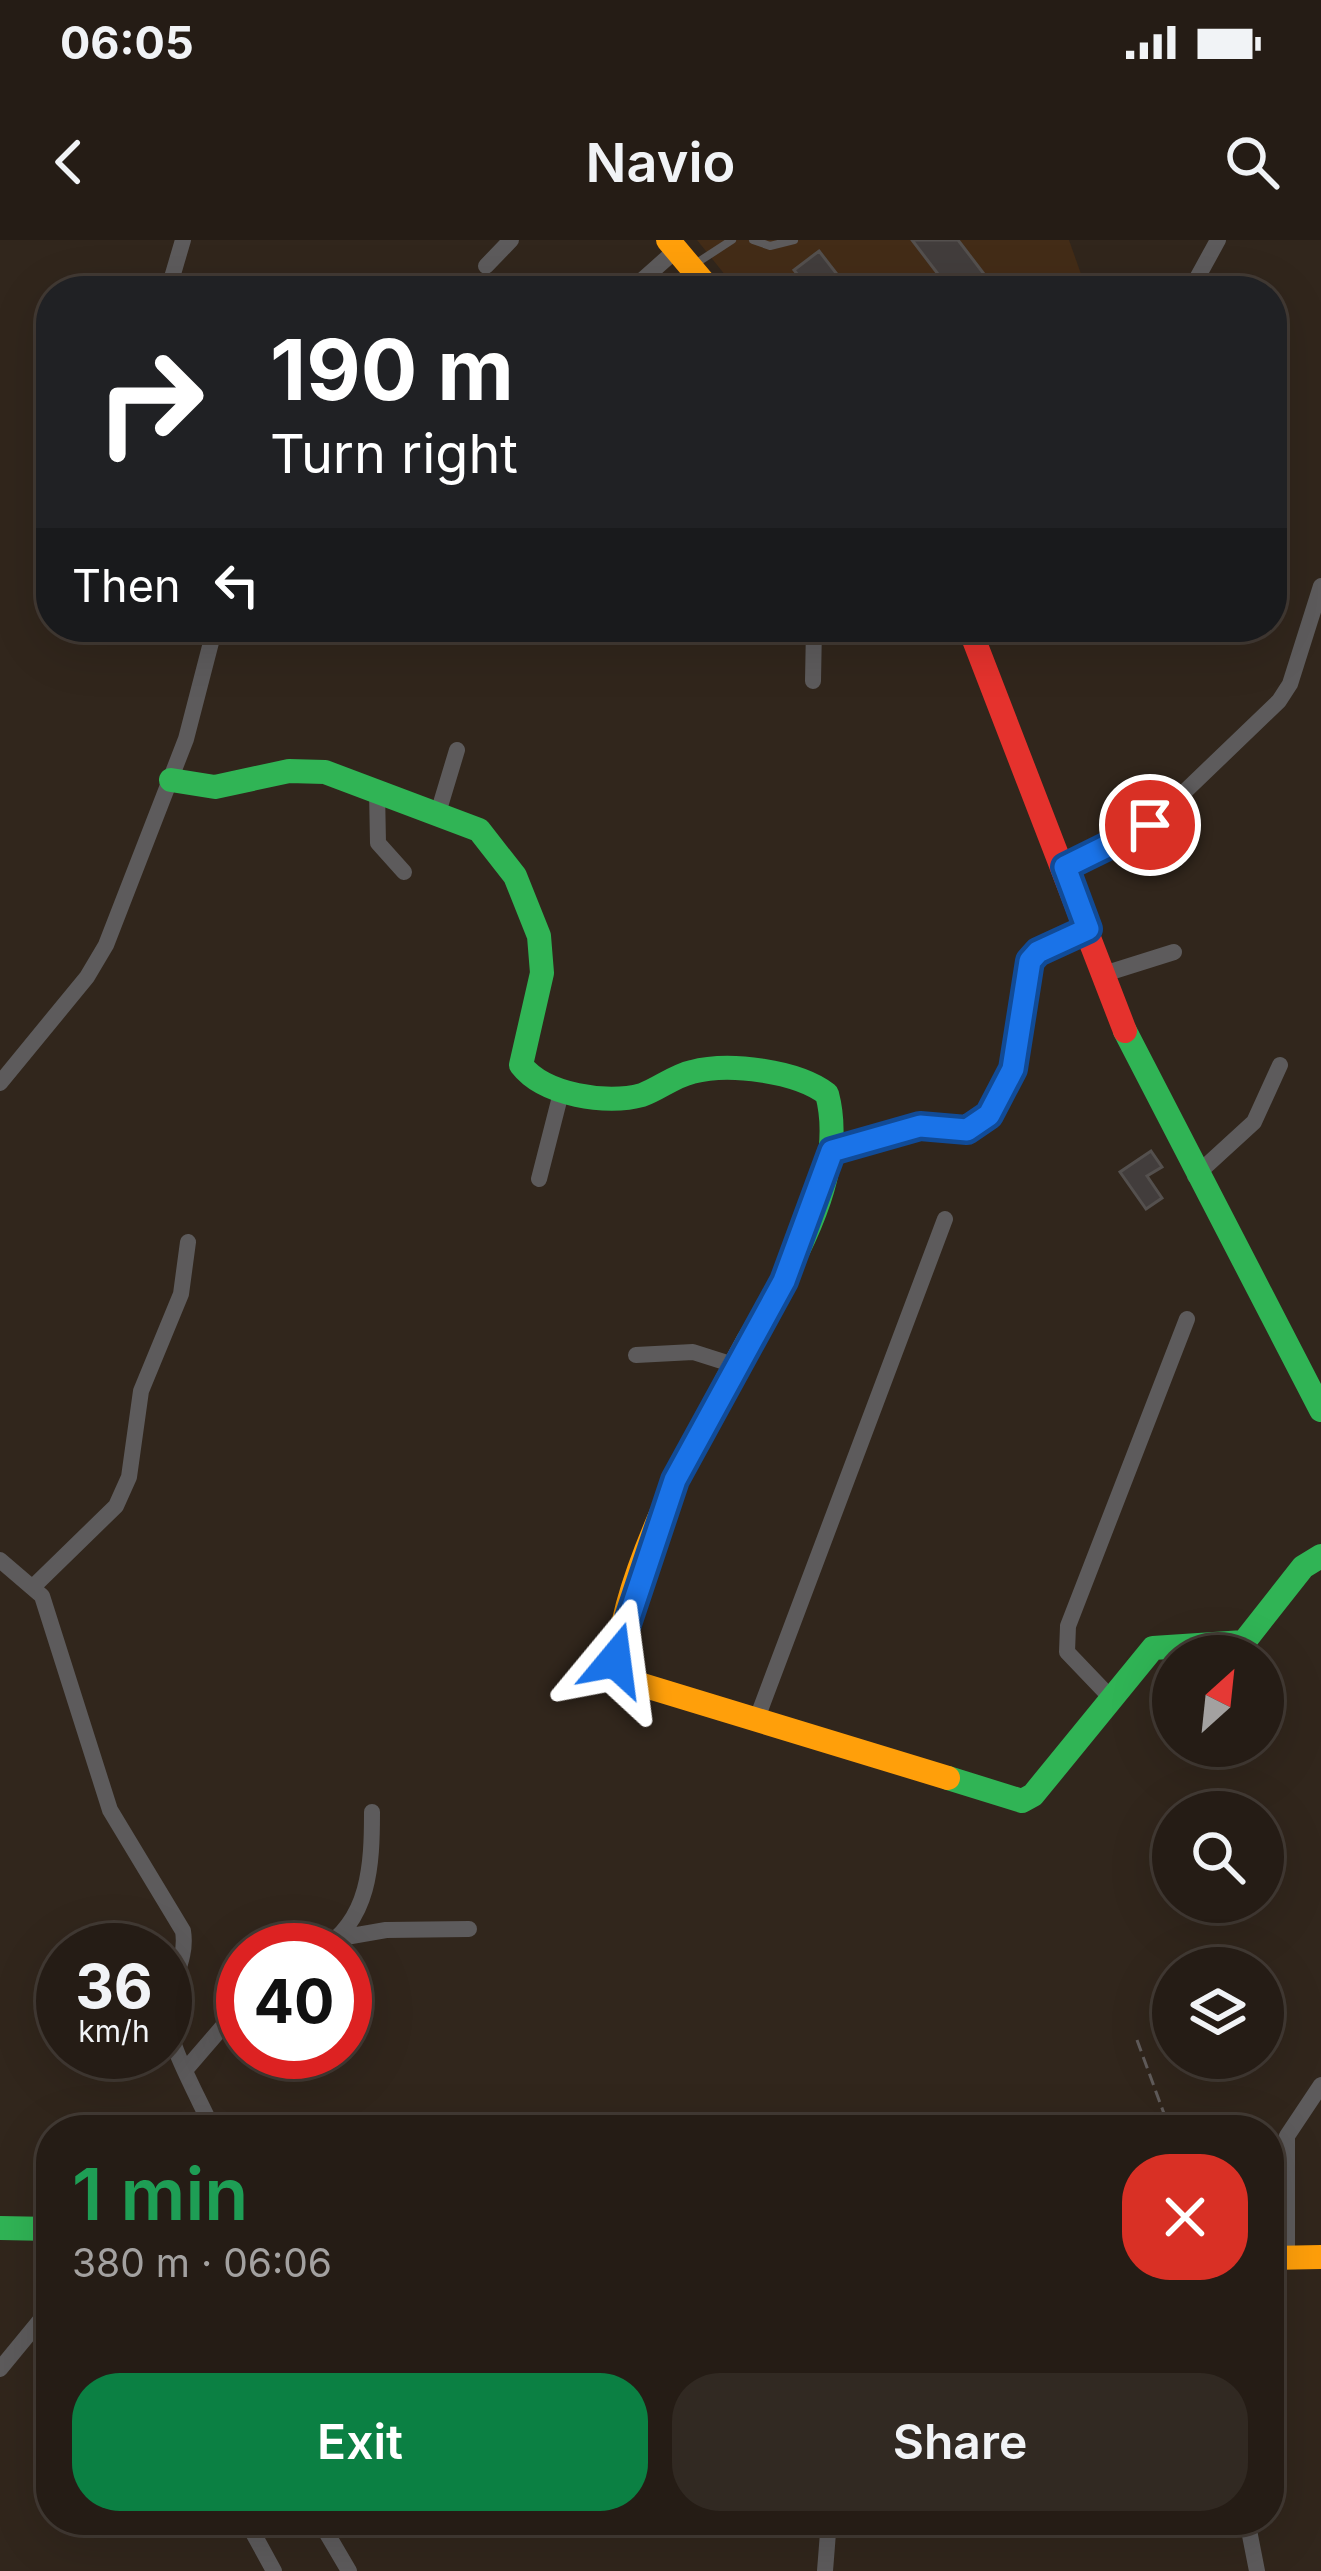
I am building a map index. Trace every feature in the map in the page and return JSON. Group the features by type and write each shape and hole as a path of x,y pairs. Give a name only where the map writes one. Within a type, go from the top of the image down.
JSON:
{"street":[{"path":"172,276 183,240"},
{"path":"486,266 511,240"},
{"path":"1198,276 1218,240"},
{"path":"648,276 678,252 698,276"},
{"path":"1065,867 1150,825 1279,701 1290,684 1321,586"},
{"path":"0,1083 97,962 171,780 201,692 212,642"},
{"path":"813,681 814,642"},
{"path":"980,642 1133,1051 1321,1409"},
{"path":"438,813 457,750"},
{"path":"171,780 218,791 284,772 316,770 438,813 478,830 496,844 538,931 542,970 521,1065 526,1078 539,1085 624,1098 696,1071 716,1070 808,1081 827,1094 834,1112 832,1151 784,1281 675,1480 615,1660 620,1673 639,1684 1022,1801 1033,1795 1153,1648 1244,1642 1303,1567 1321,1556"},
{"path":"377,791 378,843 404,872"},
{"path":"832,1151 920,1126 967,1130 989,1115 1013,1069 1030,961 1038,952 1088,929"},
{"path":"1104,974 1174,952"},
{"path":"1195,1176 1254,1122 1280,1065"},
{"path":"539,1179 562,1089"},
{"path":"757,1721 945,1219"},
{"path":"35,1585 116,1505 129,1477 141,1391 181,1294 188,1242"},
{"path":"1111,1698 1067,1652 1068,1626 1187,1318"},
{"path":"636,1355 693,1352 737,1366"},
{"path":"0,1560 35,1585 110,1810 178,1923"},
{"path":"349,1923 362,1900 372,1860 372,1812"},
{"path":"372,1932 469,1929"},
{"path":"192,2062 216,2034"},
{"path":"192,2079 207,2115"},
{"path":"1284,2177 1287,2136 1321,2085"},
{"path":"0,2228 36,2229"},
{"path":"1284,2258 1321,2257"},
{"path":"0,2369 36,2325"},
{"path":"254,2535 274,2571"},
{"path":"329,2535 349,2571"},
{"path":"825,2571 828,2535"},
{"path":"1250,2535 1257,2571"}],"lane":[{"path":"678,252 732,240"},
{"path":"753,240 770,246 794,240"}],"path":[{"path":"1137,2040 1164,2115"}],"shaded area":[{"path":"697,240 1069,240 1082,276 726,276"}],"building":[{"path":"912,240 958,240 986,276 935,276"},
{"path":"819,251 838,276 799,276 794,270"},
{"path":"1151,1151 1162,1167 1147,1176 1162,1198 1146,1209 1120,1172"}],"traffic: fast":[{"path":"171,780 215,787 289,771 325,772 479,830 515,876 539,936 542,973 521,1065 545,1084 594,1098 628,1098 692,1072 743,1069 798,1079 827,1094 832,1126 822,1190 796,1254 748,1341"},
{"path":"1125,1031 1321,1410"},
{"path":"948,1778 1022,1801 1033,1795 1153,1648 1244,1642 1303,1567 1321,1556"},
{"path":"0,2228 36,2229"}],"traffic: slow":[{"path":"668,240 698,276"},
{"path":"748,1341 687,1457 645,1553 620,1640 620,1673 639,1684 948,1778"},
{"path":"1284,2258 1321,2257"}],"traffic: jam":[{"path":"975,642 1125,1031"}],"route":[{"path":"615,1660 675,1480 784,1281 832,1151 920,1126 967,1130 989,1115 1013,1069 1030,961 1038,952 1088,929 1065,867 1128,840 1150,825"}]}
